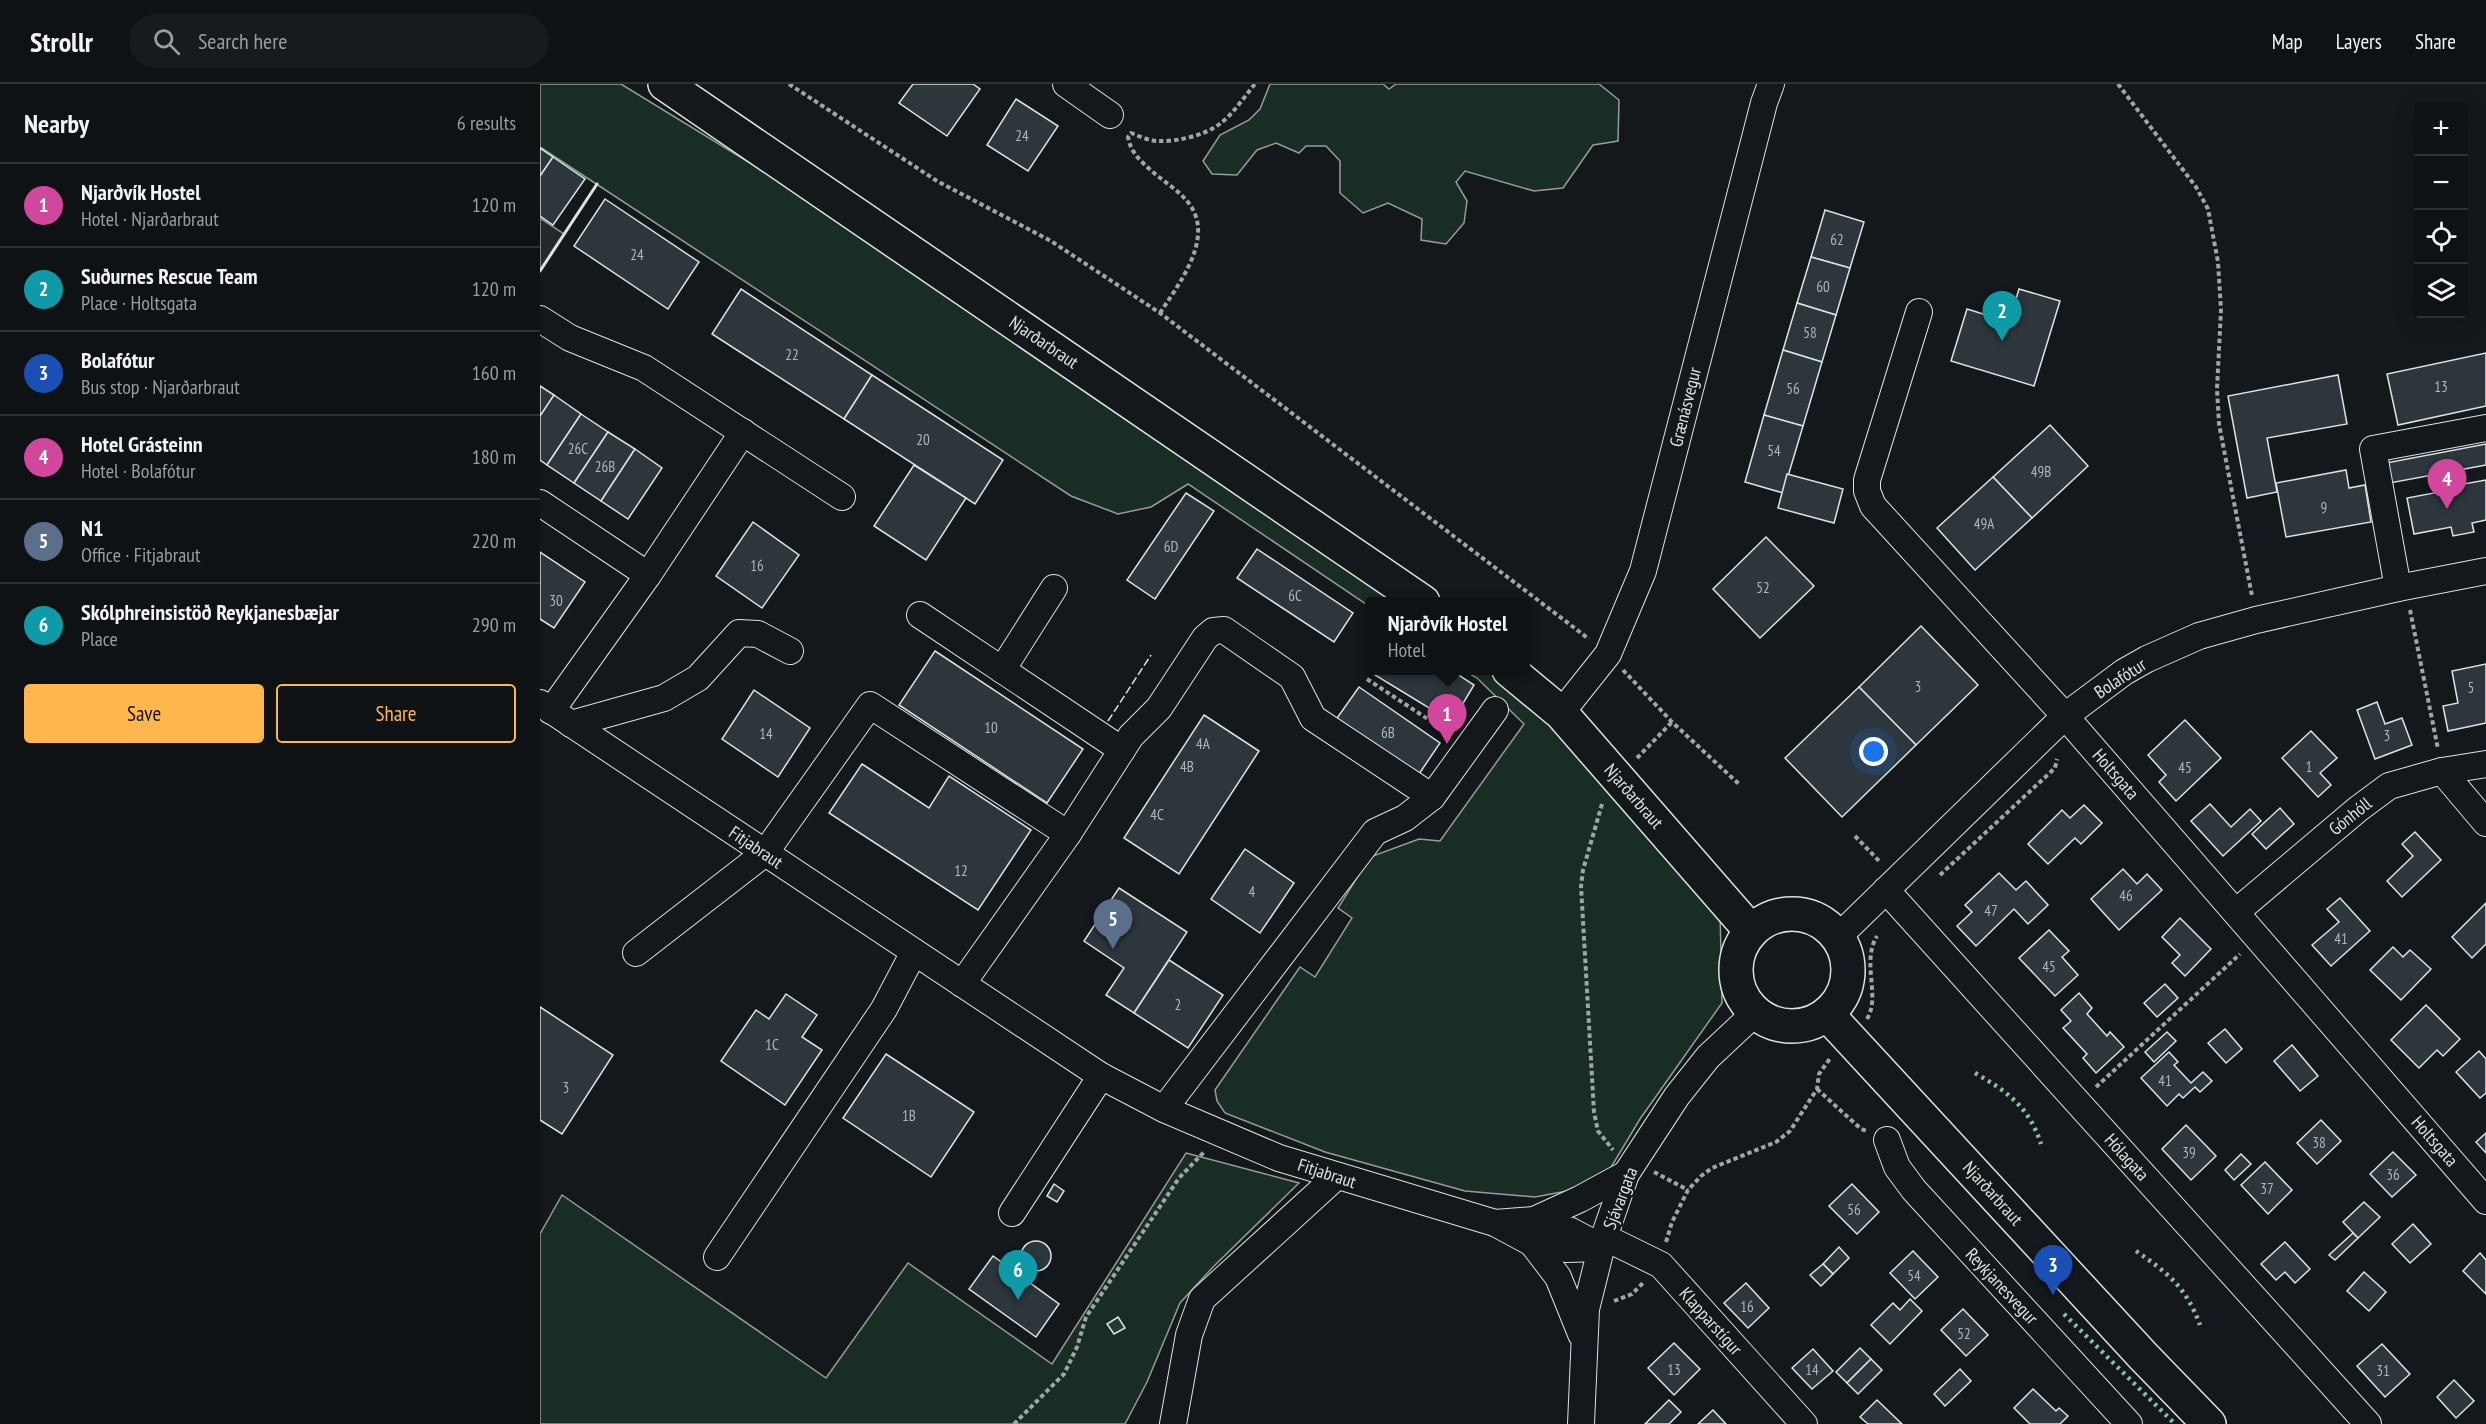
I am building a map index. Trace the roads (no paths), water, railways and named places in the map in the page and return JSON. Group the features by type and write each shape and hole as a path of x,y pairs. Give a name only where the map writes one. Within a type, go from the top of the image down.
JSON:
{"main road":[{"name":"Njarðarbraut","path":"665,84 1416,597"},
{"name":"Njarðarbraut","path":"1515,675 1561,712 1751,931"},
{"path":"1796,914 1812,917 1838,937 1846,952 1848,969 1846,986 1839,1001 1827,1014 1814,1022 1791,1026 1768,1021 1755,1012 1743,999 1737,981 1736,963 1741,946 1751,931 1764,921 1779,915 1796,914"},
{"name":"Njarðarbraut","path":"1827,1014 2209,1424"}],"street":[{"path":"1066,84 1110,115"},
{"name":"Grænásvegur","path":"1561,712 1608,654 1643,571 1764,103 1771,84"},
{"name":"Holtsgata","path":"1919,312 1867,480 1873,506 2073,726 2486,1201"},
{"path":"540,319 570,338 644,368 842,496"},
{"path":"2404,597 2373,449 2486,428"},
{"path":"554,713 743,432"},
{"path":"540,503 648,575"},
{"name":"Bolafótur","path":"1838,937 1886,890 2073,726 2110,682 2147,659 2199,636 2256,620 2404,597 2486,571"},
{"path":"1002,670 1054,588"},
{"path":"920,615 1002,670 1126,743"},
{"path":"962,984 1068,834 1126,743 1159,708 1213,631 1224,630 1292,678 1313,718 1432,797"},
{"path":"554,713 664,698 698,678 739,633 758,634 790,651"},
{"path":"636,953 765,853 870,705 1068,834"},
{"path":"1164,1109 1319,902 1375,832 1405,818 1432,797 1495,710"},
{"name":"Fitjabraut","path":"554,713 1101,1076 1164,1109 1279,1158 1495,1223 1533,1231 1566,1249 1603,1243"},
{"name":"Gónhóll","path":"2236,912 2358,809 2389,786 2442,771 2486,764"},
{"path":"2442,771 2486,823"},
{"name":"Hólagata","path":"1886,890 2368,1424"},
{"path":"717,1257 884,1009 914,952"},
{"name":"Sjávargata","path":"1581,1424 1586,1309 1603,1243 1630,1167 1677,1096 1708,1057 1755,1012"},
{"path":"1012,1213 1101,1076"},
{"name":"Reykjanesvegur","path":"1887,1140 1897,1167 1914,1190 2129,1424"},
{"path":"1533,1231 1630,1167"},
{"path":"1173,1424 1189,1335 1202,1299 1337,1176"},
{"name":"Fitjabraut","path":"1533,1231 1569,1299 1583,1339"},
{"name":"Klapparstígur","path":"1603,1243 1661,1265 1804,1424"}],"place":[{"name":"Suðurnes Rescue Team","path":"2002,341"},
{"name":"Hotel Grásteinn","path":"2447,509"},
{"name":"Njarðvík Hostel","path":"1447,744"},
{"name":"N1","path":"1113,949"},
{"name":"Bolafótur","path":"2053,1295"},
{"name":"Skólphreinsistöð Reykjanesbæjar","path":"1018,1300"}]}
